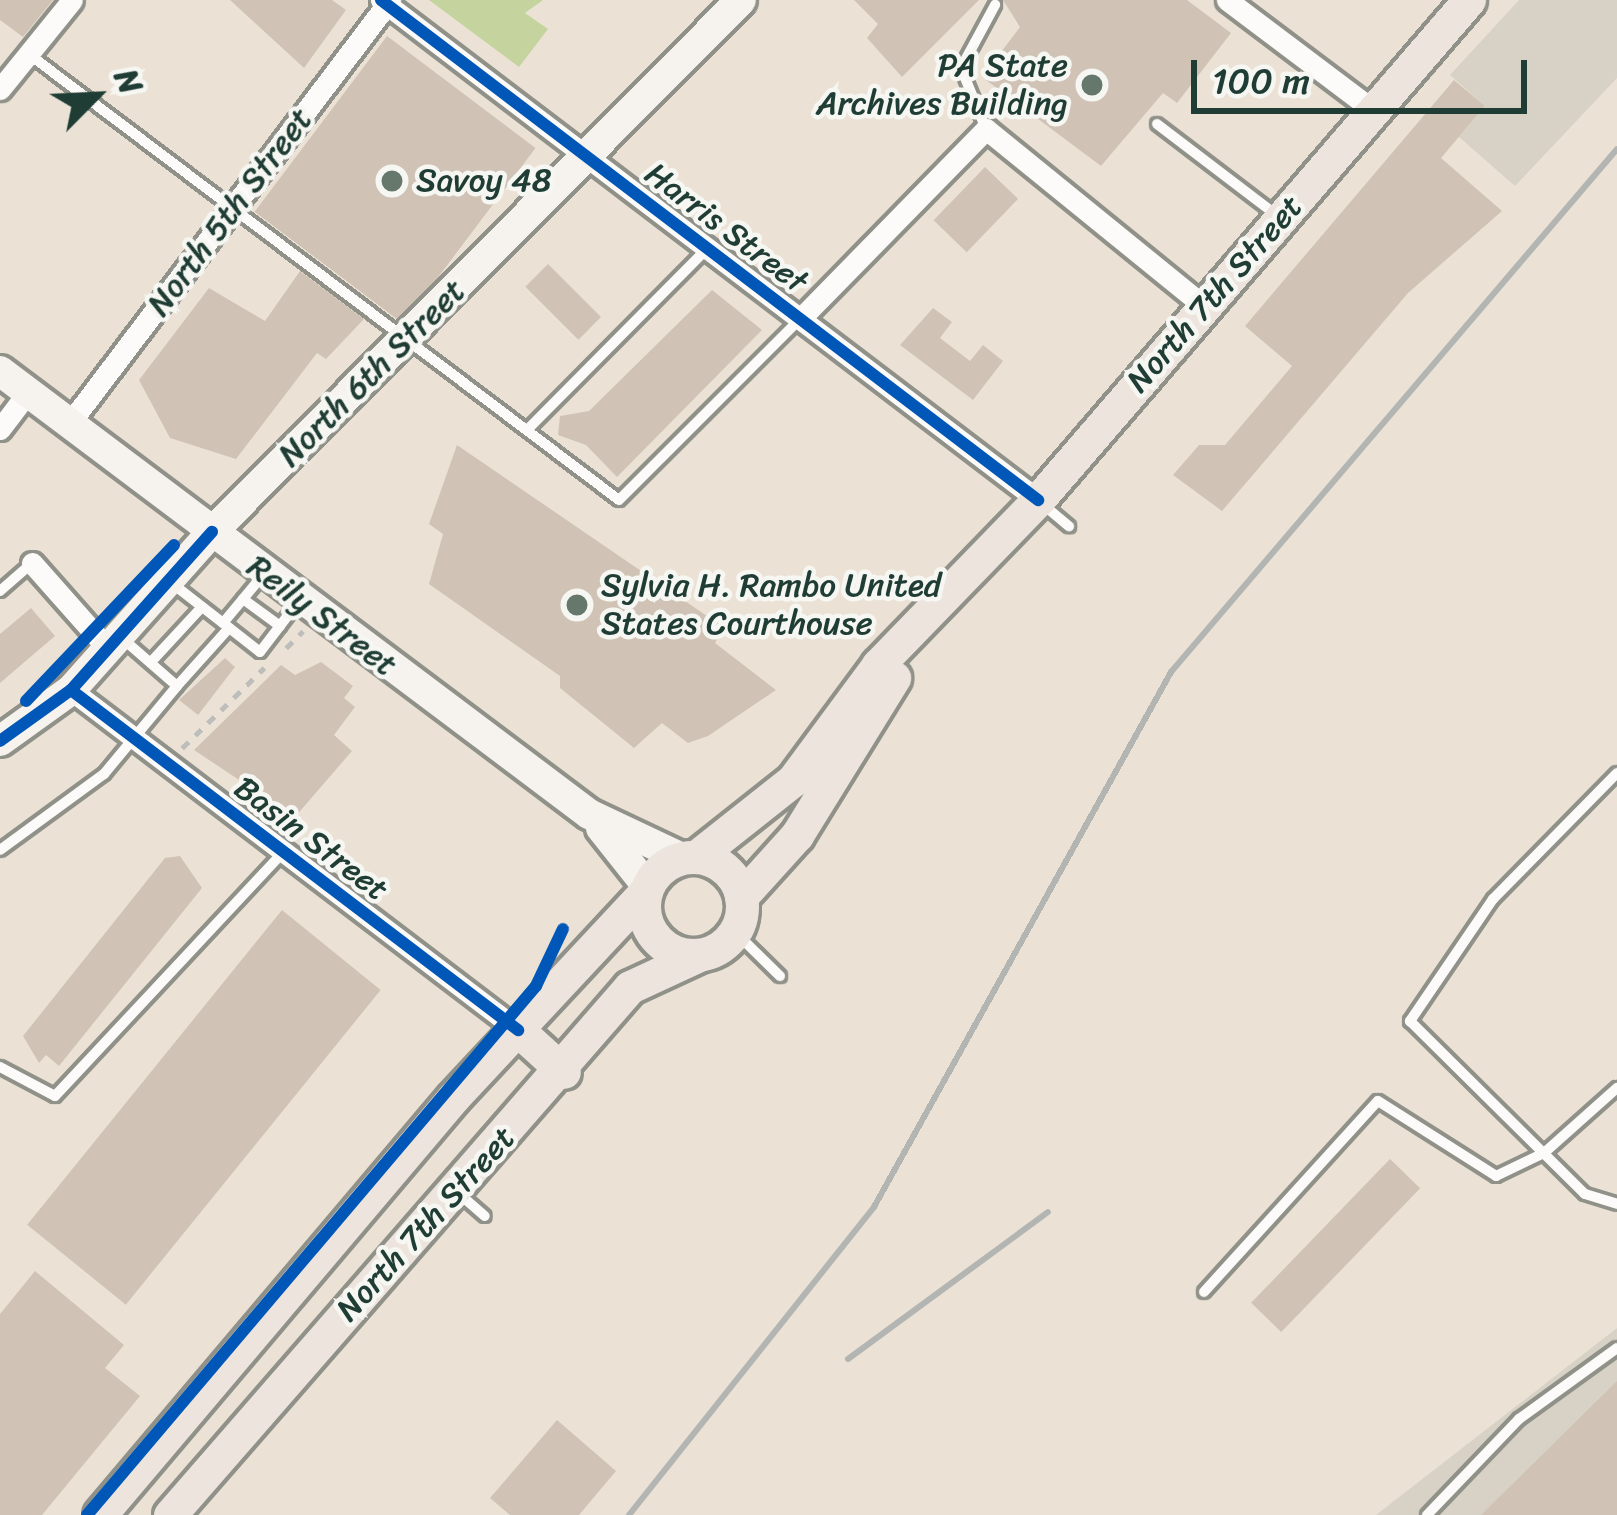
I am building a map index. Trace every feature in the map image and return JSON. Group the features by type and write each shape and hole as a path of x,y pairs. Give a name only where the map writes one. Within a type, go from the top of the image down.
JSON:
{"main road":[{"name":"North 6th Street","path":"0,741 71,690 212,532 408,340 741,0"},
{"name":"North 7th Street","path":"100,1515 518,1030 646,889 764,810 1468,0"},
{"name":"Reily Street","path":"0,371 589,814 689,857"},
{"name":"North 7th Street","path":"742,897 796,835 957,585"},
{"name":"Reily Street","path":"589,814 646,889"},
{"path":"689,857 726,869 742,897 736,932"},
{"path":"646,889 654,938 697,956"},
{"name":"North 7th Street","path":"170,1515 564,1072 630,987 736,932"},
{"path":"518,1030 564,1072"}],"street":[{"path":"0,89 72,0"},
{"path":"1227,0 1373,110"},
{"name":"Harris Street","path":"386,1 1037,500"},
{"name":"North 5th Street","path":"69,424 386,1"},
{"path":"800,319 986,129 1205,307"},
{"path":"0,429 28,392"},
{"path":"32,563 114,642"},
{"name":"Basin Street","path":"71,690 518,1030"}],"lane":[{"path":"986,129 962,55 995,5"},
{"path":"30,56 620,500 800,319"},
{"path":"1157,124 1280,219"},
{"path":"527,430 708,248"},
{"path":"1037,500 1069,526"},
{"path":"0,591 32,563"},
{"path":"0,850 104,775 265,573"},
{"path":"169,581 260,652 280,626 310,607"},
{"path":"243,598 280,626"},
{"path":"151,662 202,607"},
{"path":"114,642 151,662 177,686"},
{"path":"1617,773 1493,899 1410,1021 1585,1194 1617,1204"},
{"path":"0,1067 55,1096 283,852"},
{"path":"736,932 780,976"},
{"path":"1204,1292 1378,1101 1496,1176 1544,1153 1617,1088"},
{"path":"456,1191 485,1216"},
{"path":"1427,1515 1519,1419 1617,1348"}],"path":[{"path":"166,762 310,607"}],"shaded area":[{"path":"1519,0 1617,0 1617,78 1515,186 1459,137 1485,106 1450,75"},
{"path":"1617,1328 1617,1515 1376,1515"}],"green space":[{"path":"429,0 543,0 525,13 548,29 519,67"}],"building":[{"path":"0,0 53,0 23,37 0,20"},
{"path":"230,0 332,0 346,10 304,68"},
{"name":"PA State Archives Building","path":"854,0 979,0 902,77 867,38 878,24"},
{"name":"PA State Archives Building","path":"1003,0 1187,0 1231,33 1177,103 1163,93 1101,166 982,77 1020,27"},
{"name":"Savoy 48","path":"387,36 536,148 403,324 255,212"},
{"path":"1454,80 1485,106 1441,158 1502,211 1408,293 1222,511 1173,475 1199,445 1225,445 1292,366 1245,326"},
{"path":"985,167 1018,199 967,252 934,220"},
{"path":"548,264 601,317 578,340 525,287"},
{"path":"300,271 364,319 326,359 317,353 236,459 170,438 139,380 209,288 265,321"},
{"path":"712,290 762,330 617,477 586,445 558,435 560,416 589,411"},
{"path":"933,308 952,322 940,338 970,361 983,345 1003,361 973,400 900,345"},
{"name":"Sylvia H. Rambo United States Courthouse","path":"457,445 723,627 715,643 776,690 708,736 688,743 662,723 634,748 560,688 560,676 429,584 443,534 429,524"},
{"path":"31,608 55,636 0,683 0,634"},
{"path":"225,658 235,667 198,715 179,700"},
{"path":"321,662 353,686 344,698 355,707 334,735 352,751 295,817 194,750 281,665 295,675"},
{"path":"180,856 202,888 59,1066 46,1055 39,1063 23,1036 165,858"},
{"path":"282,910 381,990 126,1305 27,1225"},
{"path":"1390,1159 1420,1188 1281,1332 1251,1303"},
{"path":"35,1271 124,1345 105,1368 140,1396 42,1515 0,1515 0,1314"},
{"path":"1617,1381 1617,1515 1481,1515"},
{"path":"557,1420 616,1471 579,1515 510,1515 490,1498"}],"railway":[{"path":"629,1515 874,1207 1171,672 1617,149"},
{"path":"848,1359 1048,1212"}],"cycle path":[{"path":"381,0 1038,500"},
{"path":"0,741 71,690 212,532"},
{"path":"26,701 174,545"},
{"path":"71,690 518,1030"},
{"path":"87,1515 536,986 563,929"}],"place":[{"name":"PA State Archives Building","path":"1092,85"},
{"name":"Savoy 48","path":"392,181"},
{"name":"Sylvia H. Rambo United States Courthouse","path":"577,605"}]}
